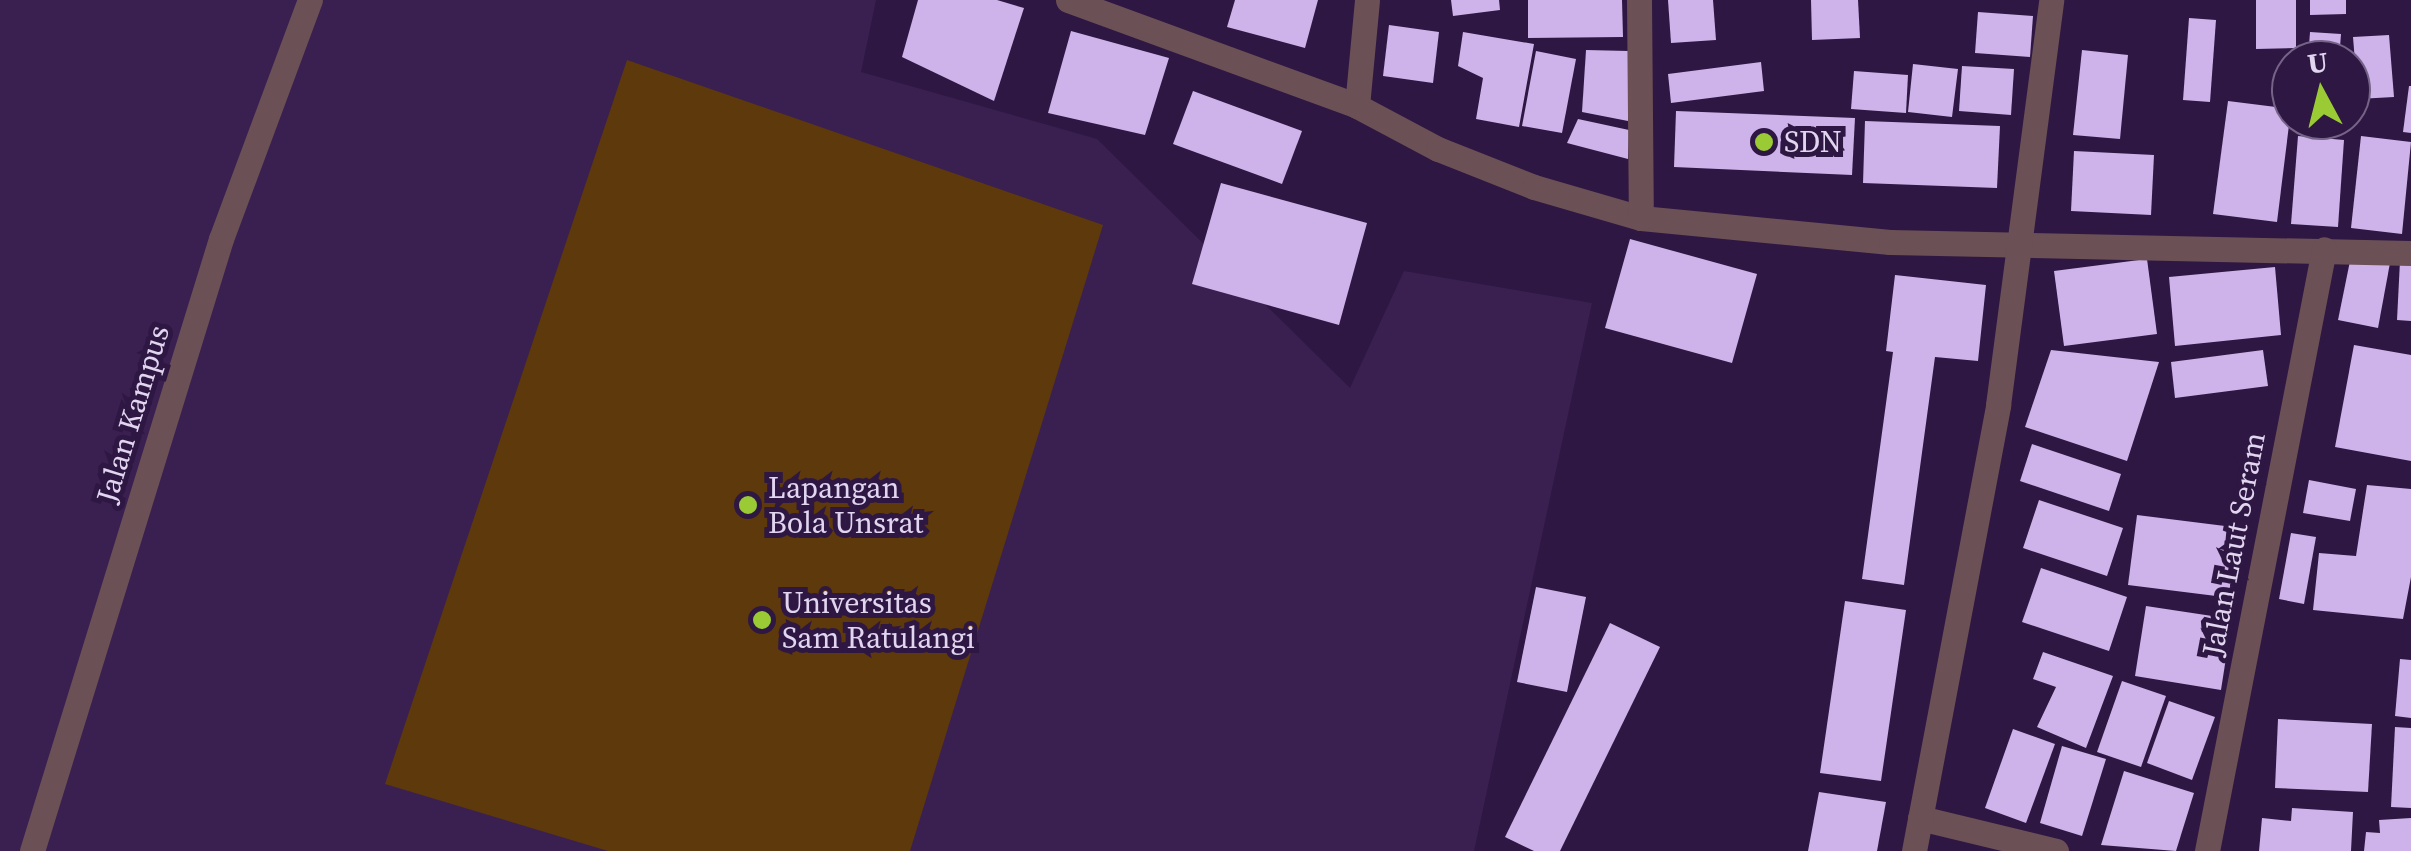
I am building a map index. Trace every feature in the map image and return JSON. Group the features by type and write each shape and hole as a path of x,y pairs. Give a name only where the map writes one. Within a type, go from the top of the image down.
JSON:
{"street":[{"name":"Jalan Kampus","path":"32,851 220,240 310,0"},
{"path":"1068,0 1358,106 1502,175 1641,218 1890,242 2411,253"},
{"path":"1358,106 1367,0"},
{"path":"1639,0 1641,218"},
{"path":"1914,851 2024,242 2051,0"},
{"name":"Jalan Laut Seram","path":"2207,851 2324,249"},
{"path":"1920,818 2056,851"}],"shaded area":[{"name":"Universitas Sam Ratulangi","path":"0,0 876,0 861,72 1097,139 1350,388 1404,271 1592,303 1474,851 0,851"},
{"name":"Lapangan Bola Unsrat","path":"627,60 1103,225 910,851 608,851 385,784"}],"building":[{"path":"918,0 997,0 1024,8 994,101 902,57"},
{"path":"1235,0 1318,0 1305,48 1227,27"},
{"path":"1451,0 1499,0 1500,10 1453,16"},
{"path":"1528,0 1622,0 1623,37 1528,38"},
{"path":"1668,0 1713,0 1716,40 1671,43"},
{"path":"1811,0 1858,0 1860,38 1812,40"},
{"path":"2256,0 2296,0 2296,40 2271,40 2271,49 2256,49"},
{"path":"2310,0 2346,0 2346,14 2310,15"},
{"path":"1978,12 2033,16 2030,57 1975,53"},
{"path":"2189,18 2216,20 2210,102 2183,100"},
{"path":"1389,25 1439,32 1433,83 1383,76"},
{"path":"1071,31 1169,58 1145,135 1048,113"},
{"path":"1463,32 1534,44 1519,127 1476,119 1483,78 1458,66"},
{"path":"2310,32 2341,34 2341,40 2309,40"},
{"path":"2389,35 2394,97 2371,98 2371,40 2353,37"},
{"path":"1586,50 1629,51 1628,121 1582,112"},
{"path":"2082,50 2128,55 2120,139 2073,135"},
{"path":"1536,51 1576,59 1562,133 1522,126"},
{"path":"1761,62 1764,91 1671,103 1668,74"},
{"path":"1913,64 1958,69 1952,117 1908,112"},
{"path":"1962,66 2014,69 2011,115 1959,111"},
{"path":"1854,71 1908,75 1906,113 1851,109"},
{"path":"2411,86 2411,133 2403,132"},
{"path":"1193,91 1302,131 1282,184 1173,144"},
{"path":"2228,101 2271,106 2271,140 2287,140 2277,222 2213,214"},
{"name":"SDN","path":"1676,111 1855,118 1852,175 1674,167"},
{"path":"1578,119 1629,130 1628,159 1567,143"},
{"path":"1865,121 2000,126 1997,188 1863,183"},
{"path":"2371,137 2411,142 2402,234 2351,228 2361,140"},
{"path":"2298,140 2344,140 2338,227 2291,224"},
{"path":"2074,151 2154,155 2151,215 2071,211"},
{"path":"1221,183 1367,223 1339,325 1192,284"},
{"path":"1630,239 1757,274 1732,363 1605,328"},
{"path":"2351,256 2390,263 2378,328 2338,320"},
{"path":"2147,259 2157,334 2064,346 2054,271"},
{"path":"2400,261 2411,261 2411,321 2397,320"},
{"path":"2275,267 2281,335 2175,346 2169,277"},
{"path":"1895,275 1986,285 1978,361 1935,357 1904,585 1862,579 1893,352 1886,351"},
{"path":"2354,345 2411,355 2411,461 2335,447"},
{"path":"2051,350 2159,362 2127,461 2025,427"},
{"path":"2263,350 2268,386 2175,398 2171,362"},
{"path":"2032,444 2121,474 2109,511 2020,481"},
{"path":"2309,480 2356,489 2350,521 2303,513"},
{"path":"2367,485 2411,489 2411,577 2403,619 2313,610 2319,553 2356,556"},
{"path":"2039,500 2123,528 2107,576 2023,548"},
{"path":"2137,515 2241,528 2232,598 2128,585"},
{"path":"2291,533 2316,537 2304,604 2279,599"},
{"path":"2041,568 2127,597 2109,651 2022,622"},
{"path":"1536,587 1586,597 1567,692 1517,682"},
{"path":"1845,601 1906,610 1881,781 1820,773"},
{"path":"2146,606 2232,619 2221,690 2135,676"},
{"path":"1610,623 1660,647 1560,851 1534,851 1505,837"},
{"path":"2043,652 2113,676 2086,748 2037,727 2056,687 2033,679"},
{"path":"2400,659 2411,660 2411,718 2395,716"},
{"path":"2122,681 2166,696 2141,767 2097,752"},
{"path":"2169,701 2215,717 2192,780 2147,763"},
{"path":"2278,719 2372,724 2368,792 2275,788"},
{"path":"2395,727 2411,728 2411,808 2391,807"},
{"path":"2013,729 2055,744 2026,823 1985,808"},
{"path":"2062,746 2106,759 2082,836 2040,823"},
{"path":"2124,771 2194,793 2176,851 2101,845"},
{"path":"1819,792 1886,802 1877,851 1808,851"},
{"path":"2292,808 2353,812 2351,851 2259,851 2262,818 2291,821"},
{"path":"2411,818 2411,851 2364,851 2366,832 2380,833 2379,820"}],"place":[{"name":"SDN","path":"1764,142"},
{"name":"Lapangan Bola Unsrat","path":"748,505"},
{"name":"Universitas Sam Ratulangi","path":"762,620"}]}
